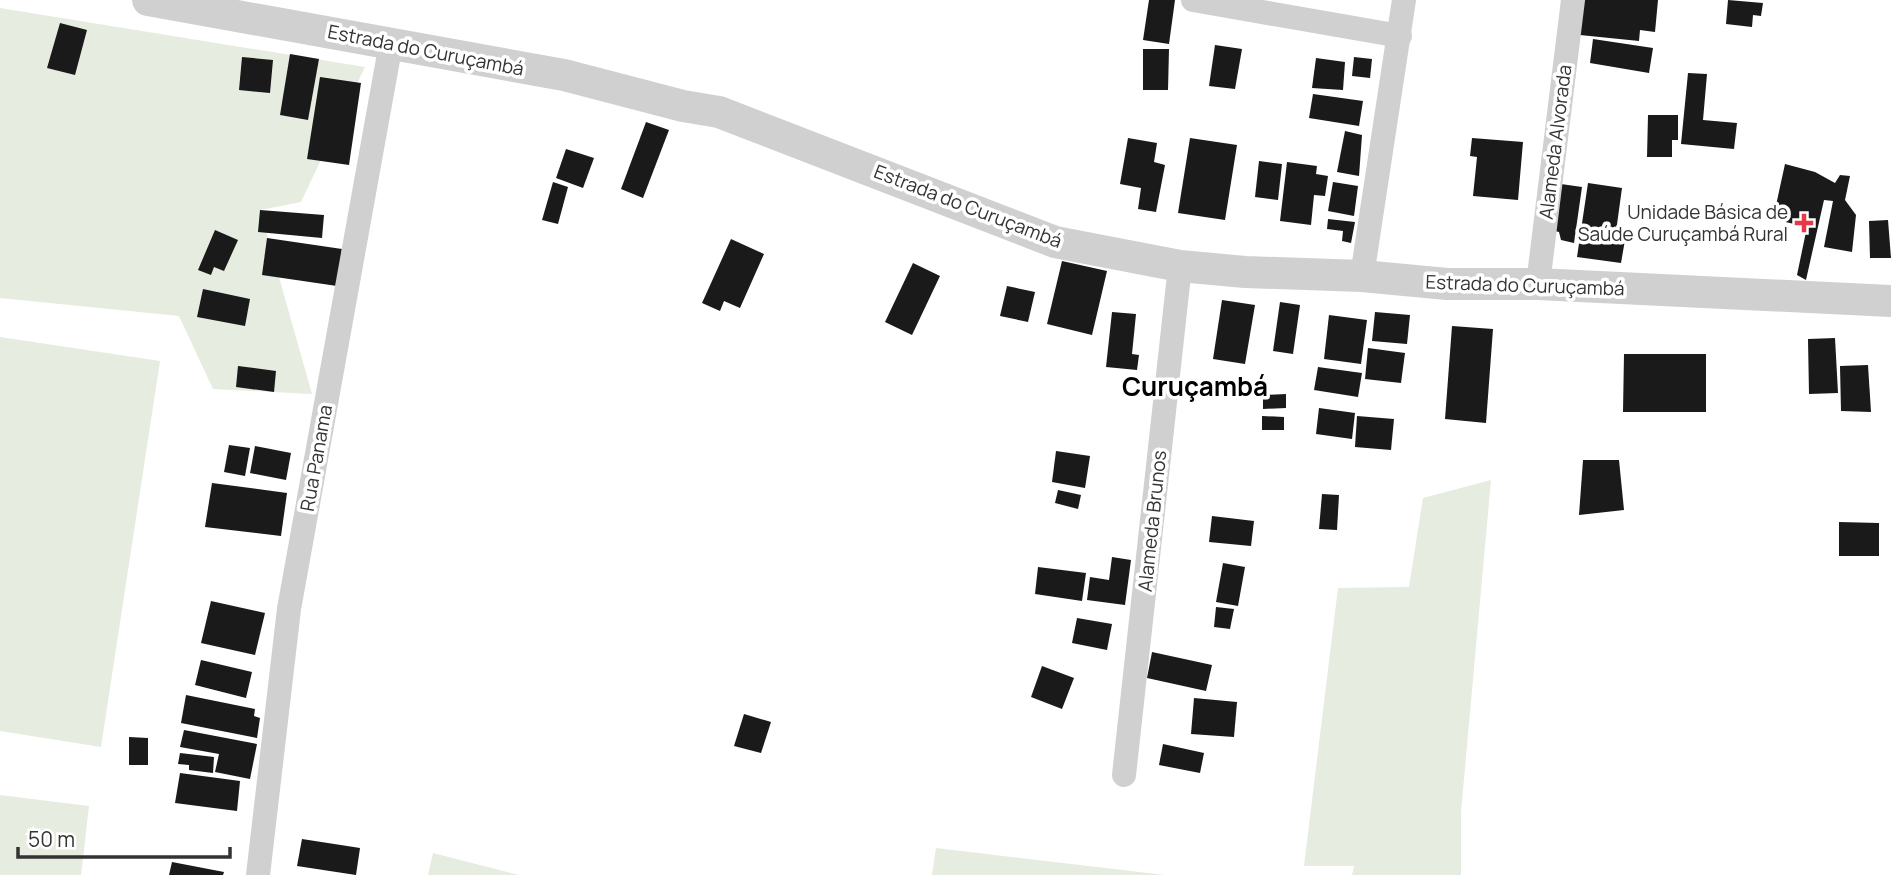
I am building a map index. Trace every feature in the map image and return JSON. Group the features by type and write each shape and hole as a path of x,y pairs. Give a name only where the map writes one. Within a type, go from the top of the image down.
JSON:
{"street":[{"name":"Estrada do Curuçambá","path":"148,0 564,75 683,106 719,112 1055,242 1180,266 1244,272 1362,276 1447,284 1538,284 1891,301"},
{"path":"1193,0 1400,36"},
{"path":"1362,276 1404,0"},
{"name":"Alameda Alvorada","path":"1538,284 1573,0"},
{"name":"Rua Panama","path":"258,875 289,608 391,43"},
{"name":"Alameda Brunos","path":"1124,775 1180,266"}],"shaded area":[{"path":"0,8 365,67 301,202 260,210 312,394 213,389 179,316 0,298"},
{"path":"0,337 160,361 101,747 0,731"},
{"path":"1491,480 1461,812 1461,875 1352,875 1354,866 1304,866 1338,588 1409,587 1423,498"},
{"path":"0,795 89,806 81,875 0,875"},
{"path":"936,848 1165,875 932,875"},
{"path":"433,853 519,875 428,875"}],"building":[{"path":"1149,0 1175,0 1169,44 1143,40"},
{"path":"1584,0 1658,0 1655,32 1640,30 1639,41 1580,35"},
{"path":"1728,0 1763,3 1761,16 1753,15 1752,27 1726,24"},
{"path":"60,23 87,30 75,75 47,68"},
{"path":"1593,39 1653,48 1649,73 1590,63"},
{"path":"1215,45 1242,49 1235,89 1209,86"},
{"path":"1143,49 1169,49 1168,90 1143,90"},
{"path":"290,54 319,59 308,120 280,115"},
{"path":"242,57 273,60 270,93 239,90"},
{"path":"1354,57 1372,59 1370,78 1352,76"},
{"path":"1316,58 1345,62 1343,90 1312,88"},
{"path":"1688,73 1707,74 1703,120 1737,123 1734,149 1681,144"},
{"path":"320,77 361,83 349,165 307,159"},
{"path":"1313,94 1363,101 1359,126 1309,118"},
{"path":"1648,115 1678,115 1678,140 1672,140 1672,157 1647,157"},
{"path":"646,122 669,130 643,198 621,189"},
{"path":"1345,131 1362,135 1359,176 1337,172"},
{"path":"1128,138 1157,143 1154,162 1165,165 1156,212 1138,209 1141,188 1120,184"},
{"path":"1190,138 1237,145 1225,220 1178,213"},
{"path":"1472,138 1523,142 1518,200 1473,196 1477,157 1470,156"},
{"path":"566,149 594,158 583,188 556,178"},
{"path":"1259,161 1282,164 1278,200 1255,197"},
{"path":"1287,162 1317,166 1316,174 1328,176 1325,196 1314,195 1311,225 1280,221"},
{"name":"Unidade Básica de Saúde Curuçambá Rural","path":"1785,164 1815,172 1835,183 1840,175 1850,176 1845,200 1856,215 1852,252 1824,247 1833,201 1824,200 1806,280 1797,275 1807,227 1773,219"},
{"path":"553,182 568,187 558,224 542,220"},
{"path":"1333,182 1358,186 1354,216 1328,211"},
{"path":"1588,183 1622,188 1615,239 1625,240 1621,263 1577,257"},
{"path":"1561,184 1582,187 1574,243 1561,240 1559,232 1550,230"},
{"path":"260,210 324,215 322,238 258,232"},
{"path":"1328,219 1355,222 1351,243 1342,241 1343,231 1327,229"},
{"path":"1888,220 1891,258 1870,258 1869,221"},
{"path":"215,230 238,240 224,271 214,267 211,275 198,270"},
{"path":"267,238 342,249 337,286 262,275"},
{"path":"731,239 764,254 740,308 724,301 720,311 702,303"},
{"path":"1062,261 1107,271 1092,335 1047,324"},
{"path":"913,263 940,276 912,335 885,322"},
{"path":"1007,286 1035,292 1028,322 1000,316"},
{"path":"203,289 250,299 245,326 197,317"},
{"path":"1222,300 1255,305 1245,364 1213,359"},
{"path":"1280,302 1300,305 1293,354 1273,351"},
{"path":"1112,312 1136,314 1132,354 1139,355 1137,370 1106,367"},
{"path":"1375,312 1410,315 1407,344 1372,341"},
{"path":"1329,315 1367,320 1361,364 1324,359"},
{"path":"1452,326 1493,329 1486,423 1445,419"},
{"path":"1835,338 1838,393 1809,394 1808,339"},
{"path":"1368,348 1405,353 1401,383 1365,379"},
{"path":"1624,354 1706,354 1706,412 1623,412"},
{"path":"1868,365 1871,412 1841,411 1840,366"},
{"path":"238,366 276,371 274,392 236,387"},
{"path":"1318,367 1362,373 1358,397 1314,390"},
{"path":"1286,394 1286,408 1263,409 1263,395"},
{"path":"1319,408 1355,413 1352,439 1316,434"},
{"path":"1262,416 1284,417 1284,430 1262,430"},
{"path":"1357,416 1394,419 1391,450 1355,447"},
{"path":"229,445 250,448 245,476 224,472"},
{"path":"255,446 291,453 286,480 250,473"},
{"path":"1056,451 1090,456 1085,488 1052,482"},
{"path":"1583,460 1619,460 1624,510 1579,515"},
{"path":"212,483 287,493 281,536 205,527"},
{"path":"1058,490 1081,495 1078,509 1055,503"},
{"path":"1322,494 1339,495 1337,530 1319,529"},
{"path":"1212,516 1254,521 1251,546 1209,542"},
{"path":"1839,522 1879,523 1879,556 1839,556"},
{"path":"1112,557 1131,560 1125,605 1087,600 1090,577 1109,580"},
{"path":"1223,563 1245,567 1238,606 1216,602"},
{"path":"1038,567 1086,573 1082,601 1035,594"},
{"path":"211,601 265,613 255,655 201,643"},
{"path":"1216,607 1234,609 1230,629 1214,627"},
{"path":"1077,618 1112,624 1107,650 1072,643"},
{"path":"1152,652 1212,665 1206,691 1147,678"},
{"path":"201,660 252,672 246,698 195,685"},
{"path":"1042,666 1074,678 1062,709 1031,697"},
{"path":"186,695 255,709 254,716 260,718 257,738 181,723"},
{"path":"1194,698 1237,702 1234,737 1191,734"},
{"path":"744,714 771,722 761,753 734,746"},
{"path":"184,730 257,744 250,779 215,772 219,754 180,747"},
{"path":"129,737 148,738 148,765 129,765"},
{"path":"1163,744 1204,753 1200,773 1159,765"},
{"path":"180,753 214,757 213,773 189,770 189,765 178,764"},
{"path":"180,773 240,781 237,811 175,803"},
{"path":"302,839 360,848 356,875 297,866"},
{"path":"172,862 224,872 223,875 169,875"}],"place":[{"name":"Unidade Básica de Saúde Curuçambá Rural","path":"1804,223"}],"district":[{"name":"Curuçambá","path":"1195,386"}]}
